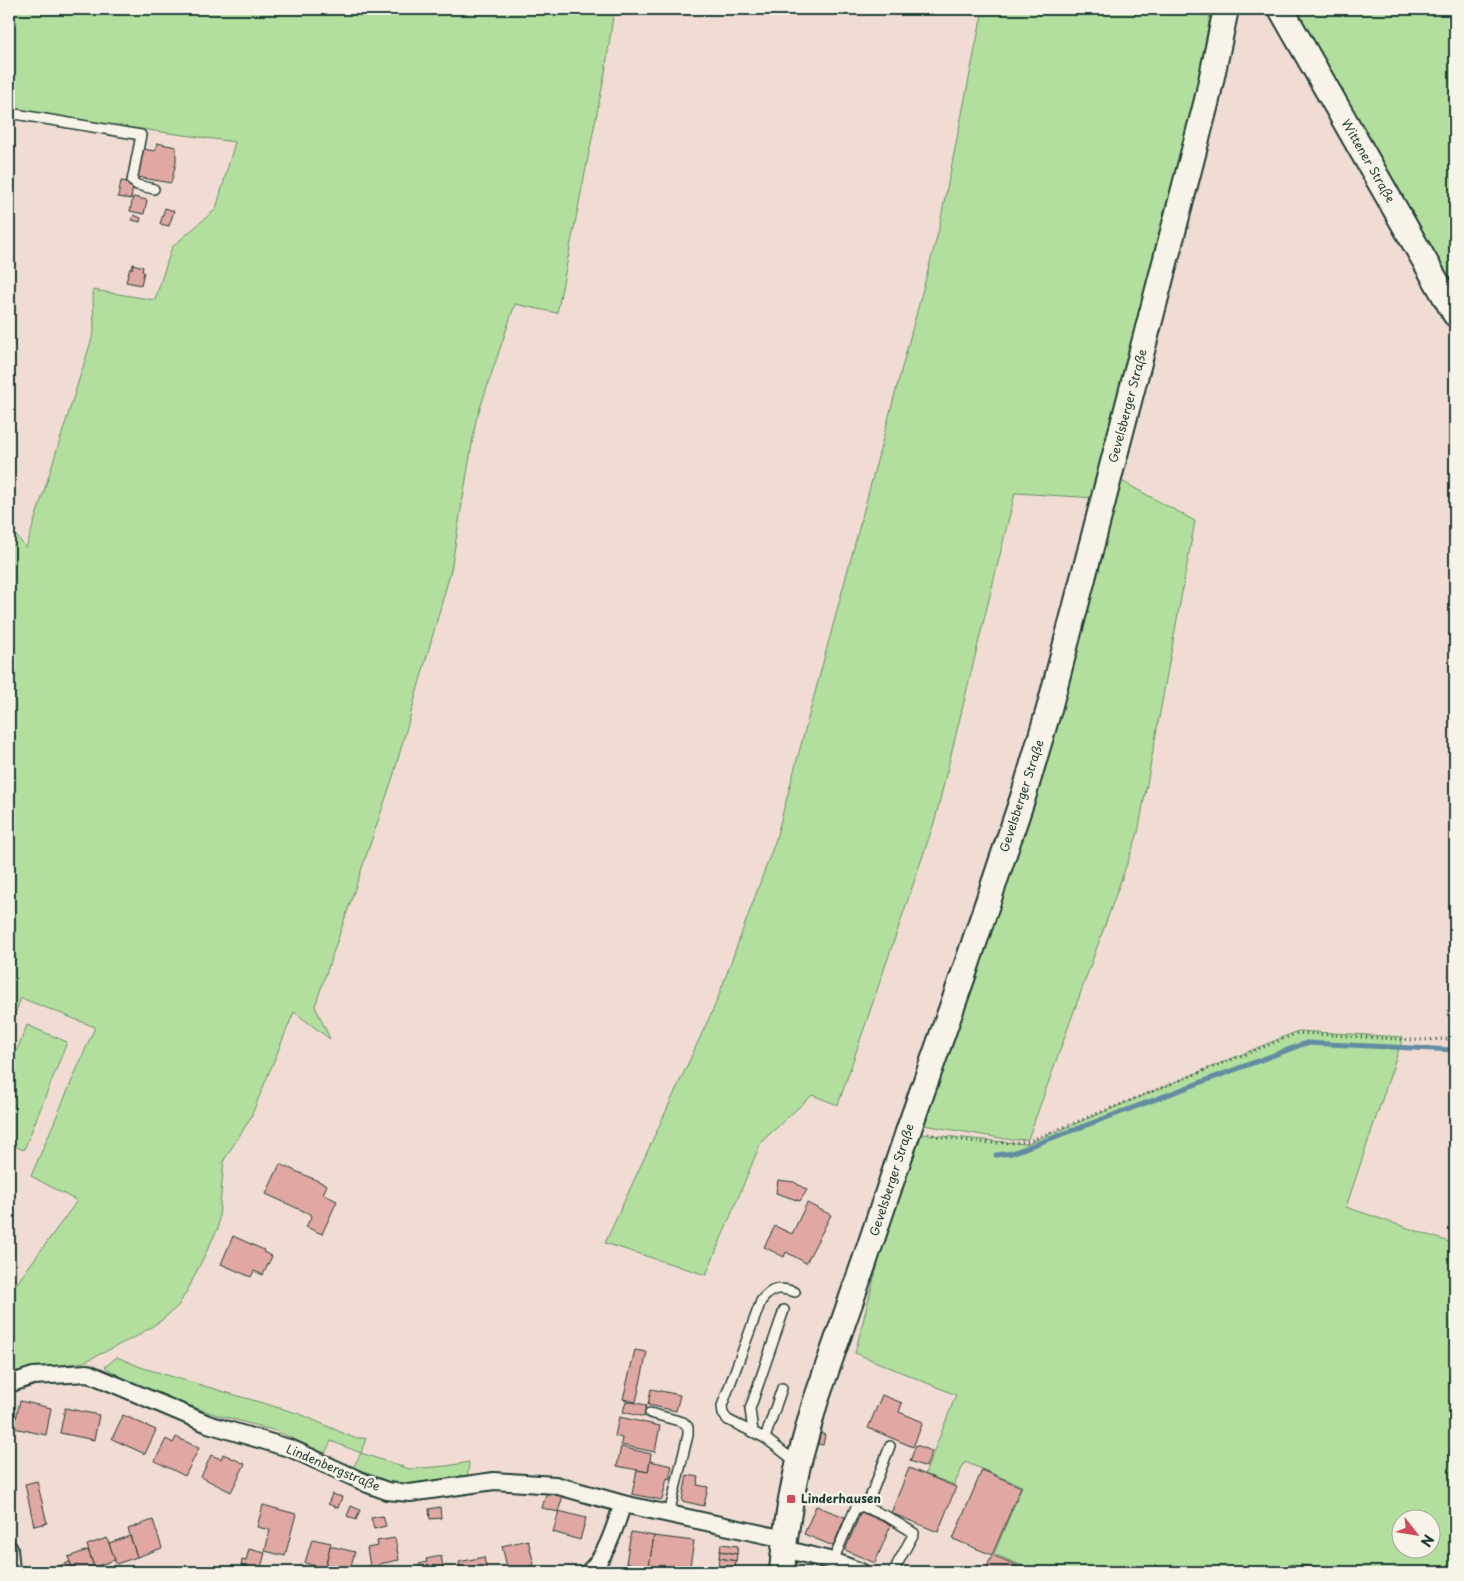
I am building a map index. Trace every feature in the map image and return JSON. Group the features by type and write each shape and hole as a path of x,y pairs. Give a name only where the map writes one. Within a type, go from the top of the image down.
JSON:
{"main road":[{"name":"Gevelsberger Straße","path":"782,1572 784,1544 798,1464 815,1403 964,973 1024,794 1049,709 1176,224 1207,100 1226,9"},
{"name":"Wittener Straße","path":"1281,9 1455,314"}],"street":[{"name":"Lindenbergstraße","path":"9,1384 33,1376 88,1373 208,1424 292,1449 387,1491 410,1493 494,1481 555,1485 784,1544 861,1572"},
{"path":"589,1572 597,1565 606,1552 623,1504"},
{"path":"9,1549 11,1572"}],"lane":[{"path":"9,113 142,135 132,180 137,185 154,189"},
{"path":"795,1292 782,1288 774,1290 762,1301 722,1406 723,1414 728,1420 765,1438 798,1464"},
{"path":"752,1432 750,1409 784,1310"},
{"path":"765,1438 782,1388"},
{"path":"650,1413 683,1422 688,1427 688,1435 669,1514"},
{"path":"866,1508 890,1446"},
{"path":"833,1561 855,1509 859,1506 888,1517 914,1533 893,1572"}],"path":[{"path":"910,1126 935,1136 978,1143 1010,1144 1029,1141 1298,1033 1413,1040 1455,1039"}],"green space":[{"path":"9,9 614,9 605,73 557,313 515,304 476,420 451,570 393,777 315,1006 330,1039 294,1012 250,1119 224,1160 218,1228 178,1306 162,1320 137,1336 84,1362 9,1372 9,1294 77,1201 31,1176 95,1027 21,998 9,1029 9,527 26,548 94,332 93,290 155,300 172,247 216,209 235,142 9,111"},
{"path":"983,9 1211,9 1188,132 1174,194 1096,498 1015,493 935,820 838,1105 812,1095 761,1142 706,1275 605,1243 716,1003 775,842 938,233"},
{"path":"1289,9 1455,9 1455,302"},
{"path":"1116,478 1195,521 1138,833 1028,1139 1012,1140 918,1124"},
{"path":"27,1025 67,1042 24,1150 9,1144 9,1070"},
{"path":"1298,1031 1403,1037 1346,1207 1455,1244 1455,1572 1038,1572 994,1554 1022,1486 965,1462 954,1485 925,1474 956,1395 855,1353 911,1133 1026,1144"},
{"path":"117,1357 143,1368 300,1414 354,1438 366,1438 361,1453 331,1441 325,1453 276,1431 211,1413 137,1387 105,1367"},
{"path":"361,1453 409,1469 469,1462 467,1481 395,1486 353,1468"}],"building":[{"path":"157,143 176,147 176,163 171,183 137,177 143,149 155,151"},
{"path":"121,181 129,182 128,185 133,186 131,199 118,197"},
{"path":"133,197 147,200 144,214 130,211"},
{"path":"165,208 174,211 169,226 160,224"},
{"path":"134,215 141,218 140,222 132,220"},
{"path":"133,264 143,267 142,271 144,272 141,285 126,282"},
{"path":"280,1164 327,1185 323,1194 337,1201 322,1234 306,1227 312,1215 266,1194"},
{"path":"778,1180 794,1182 807,1190 800,1201 776,1193"},
{"path":"807,1203 831,1215 806,1263 786,1252 784,1257 764,1247 775,1226 792,1234"},
{"path":"233,1236 264,1250 263,1252 272,1256 263,1275 254,1271 251,1277 221,1264"},
{"path":"635,1350 647,1352 636,1402 623,1399"},
{"path":"651,1389 680,1395 676,1411 648,1405"},
{"path":"882,1395 902,1403 899,1412 923,1422 913,1447 868,1428"},
{"path":"20,1401 51,1408 46,1435 14,1428"},
{"path":"626,1401 646,1405 644,1417 623,1412"},
{"path":"65,1408 99,1415 94,1440 60,1433"},
{"path":"123,1415 156,1430 145,1454 112,1439"},
{"path":"619,1417 660,1426 655,1452 621,1445 622,1438 615,1436"},
{"path":"820,1433 825,1435 823,1445 818,1444"},
{"path":"176,1437 199,1448 185,1476 155,1461 166,1439 173,1443"},
{"path":"916,1445 932,1451 926,1467 910,1461"},
{"path":"621,1447 651,1454 648,1472 617,1466"},
{"path":"223,1454 245,1464 231,1492 201,1477 211,1455 221,1459"},
{"path":"650,1461 672,1466 662,1500 632,1494 637,1470 648,1472"},
{"path":"909,1468 956,1487 938,1532 891,1513"},
{"path":"982,1470 1021,1487 992,1555 953,1539"},
{"path":"687,1475 699,1477 697,1485 708,1487 704,1506 682,1501"},
{"path":"37,1481 47,1523 34,1526 25,1484"},
{"path":"547,1491 563,1496 558,1512 542,1508"},
{"path":"332,1494 342,1497 338,1508 328,1504"},
{"path":"263,1505 296,1514 285,1556 265,1551 270,1530 257,1527"},
{"path":"351,1506 360,1510 356,1520 347,1516"},
{"path":"816,1506 845,1517 833,1546 804,1534"},
{"path":"440,1507 441,1518 430,1519 429,1509"},
{"path":"559,1511 586,1518 580,1540 553,1532"},
{"path":"861,1512 891,1525 875,1563 845,1550"},
{"path":"383,1516 386,1526 374,1529 371,1518"},
{"path":"153,1520 162,1548 137,1557 128,1529"},
{"path":"631,1532 654,1536 649,1567 626,1563"},
{"path":"130,1536 137,1557 116,1564 109,1543"},
{"path":"654,1536 694,1541 689,1572 649,1567"},
{"path":"107,1538 115,1560 94,1567 87,1545"},
{"path":"395,1538 399,1560 379,1564 380,1572 371,1572 367,1548 378,1546 377,1541"},
{"path":"312,1539 331,1543 325,1569 305,1563"},
{"path":"528,1540 534,1565 508,1571 502,1546"},
{"path":"721,1544 738,1546 737,1554 720,1551"},
{"path":"330,1546 355,1552 349,1572 325,1569"},
{"path":"249,1549 265,1553 260,1571 241,1566 242,1560 246,1561"},
{"path":"88,1550 95,1570 90,1572 74,1572 68,1557"},
{"path":"720,1551 737,1554 736,1561 719,1558"},
{"path":"992,1555 1034,1572 985,1572"},
{"path":"441,1556 444,1572 421,1572 419,1564 427,1562 426,1559"},
{"path":"484,1557 487,1572 461,1572 459,1562"},
{"path":"719,1558 736,1561 735,1568 718,1566"},
{"path":"70,1562 74,1572 48,1572 47,1570"},
{"path":"1300,1565 1323,1567 1322,1572 1300,1572"},
{"path":"718,1566 735,1568 734,1572 717,1572"},
{"path":"351,1567 369,1572 349,1572"}],"waterway":[{"path":"996,1155 1012,1153 1306,1043 1455,1050"}],"place":[{"name":"Linderhausen","path":"791,1499"}]}
